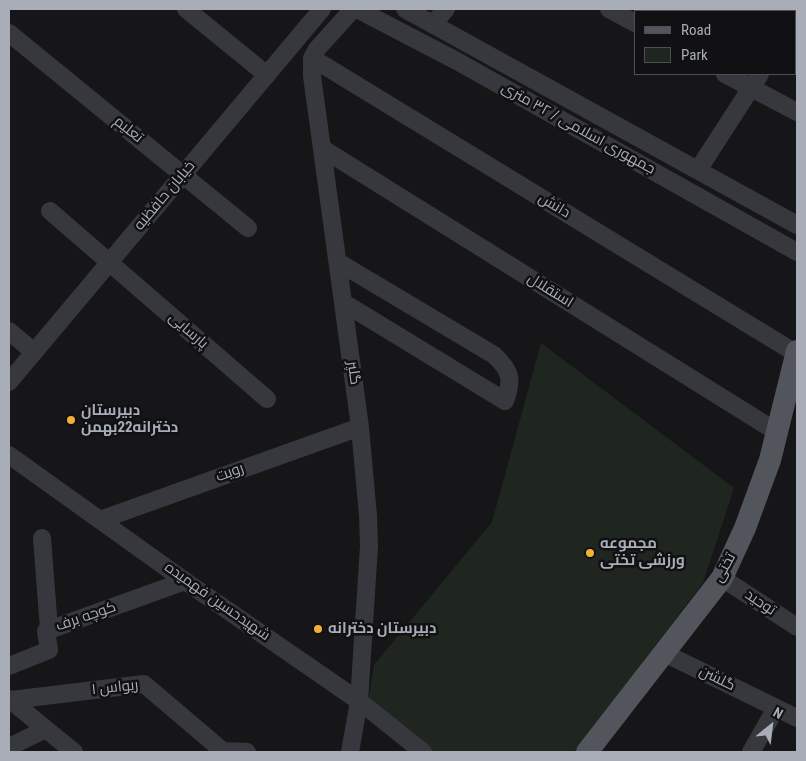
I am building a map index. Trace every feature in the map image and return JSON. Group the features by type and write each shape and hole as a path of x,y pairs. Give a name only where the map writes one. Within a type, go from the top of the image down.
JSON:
{"main road":[{"name":"تختی","path":"588,752 722,578 745,528 770,460 797,352"}],"street":[{"path":"186,9 266,75"},
{"name":"خیابان حافظیه","path":"9,382 322,9"},
{"path":"312,58 317,49 353,9"},
{"name":"جمهوری اسلامی / ۳۲ متری","path":"357,9 455,60 797,252"},
{"name":"جمهوری اسلامی / ۳۲ متری","path":"405,9 797,225"},
{"path":"433,24 446,9"},
{"path":"609,9 634,22"},
{"name":"تعلیم","path":"9,33 248,228"},
{"path":"455,60 465,41"},
{"name":"گلپر","path":"312,58 312,76 360,427 369,546 360,701 350,752"},
{"name":"دانش","path":"312,58 797,352"},
{"path":"729,75 755,81 797,112"},
{"path":"698,170 755,81"},
{"name":"استقلال","path":"323,149 777,432"},
{"name":"پارسایی","path":"50,211 267,399"},
{"path":"338,262 494,355 508,368 510,387 505,400 344,303"},
{"path":"9,331 34,352"},
{"name":"رویت","path":"100,520 360,427"},
{"name":"شهیدحسین فهمیده","path":"9,455 185,581 360,701 423,752"},
{"path":"42,538 49,629"},
{"name":"توحید","path":"722,578 797,627"},
{"name":"کوچه برف","path":"9,666 49,650 46,630 185,581"},
{"name":"گلشن","path":"664,653 797,718"},
{"name":"ریواس ۱","path":"10,700 144,684 224,752"},
{"path":"10,700 74,752"},
{"path":"751,752 776,708"},
{"path":"9,747 46,729"},
{"path":"224,752 247,752"}],"green space":[{"name":"مجموعه ورزشی تختی","path":"541,343 734,488 703,583 574,752 423,752 367,710 374,665 492,522"}],"place":[{"name":"دبیرستان دخترانه22بهمن","path":"71,420"},
{"name":"مجموعه ورزشی تختی","path":"590,553"},
{"name":"دبیرستان دخترانه","path":"318,629"}]}
